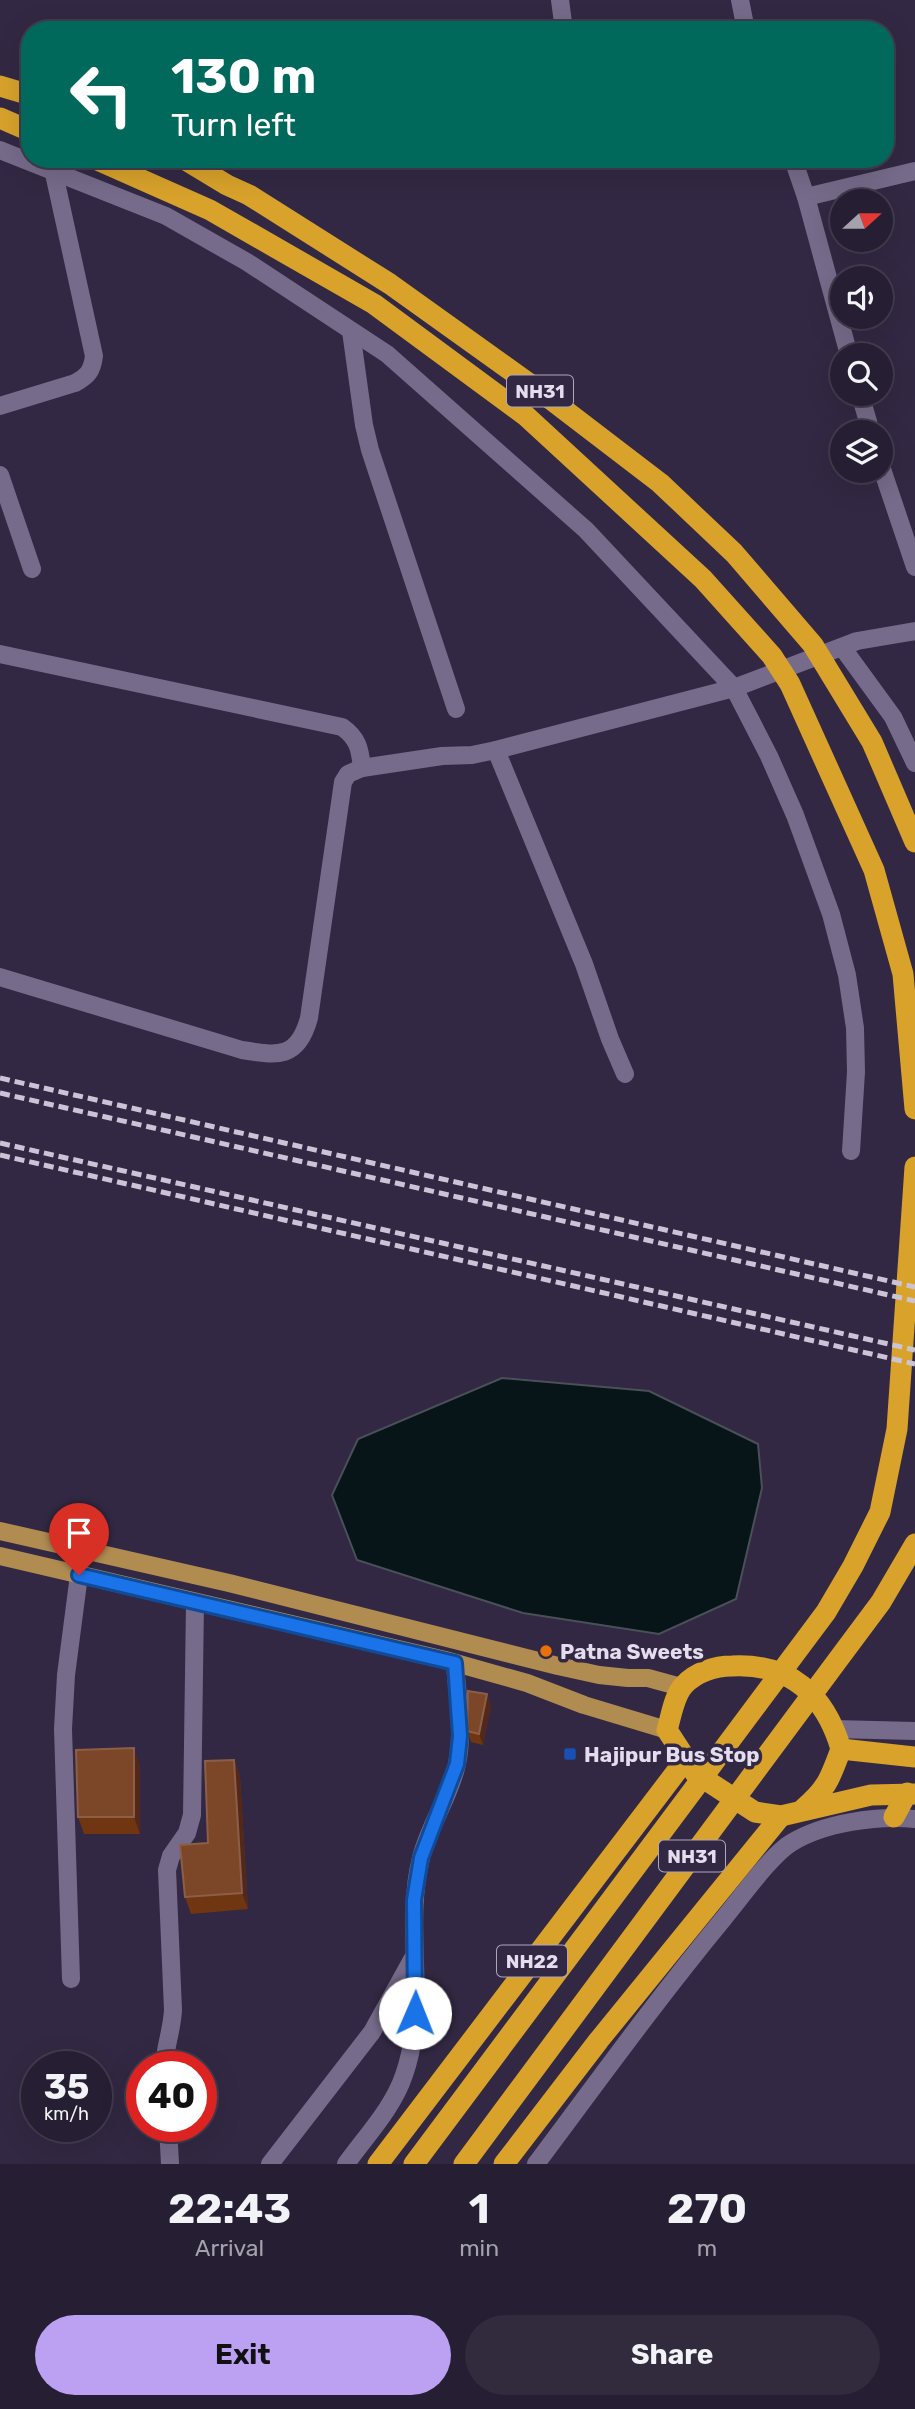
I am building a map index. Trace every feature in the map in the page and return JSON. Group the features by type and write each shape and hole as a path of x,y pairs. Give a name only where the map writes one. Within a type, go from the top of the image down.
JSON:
{"highway":[{"path":"0,86 21,92"},
{"path":"0,118 21,127"},
{"name":"NH31","path":"115,168 210,210 374,304 526,416 703,579 772,656 790,684 874,870 903,974 915,1109"},
{"name":"NH31","path":"199,168 249,195 390,284 545,395 660,483 734,553 813,645 872,742 915,842"},
{"path":"210,210 227,185"},
{"name":"NH31","path":"414,2164 826,1612 853,1566 880,1512 897,1429 915,1167"},
{"name":"NH31","path":"464,2164 881,1602 915,1544"},
{"path":"802,1810 828,1783 841,1749 825,1709 797,1680 774,1670 745,1665 722,1666 694,1676 681,1687 667,1730 695,1773 754,1812 781,1816 871,1795 911,1793 905,1818"},
{"path":"841,1749 915,1757"},
{"name":"NH22","path":"378,2164 686,1759"},
{"path":"504,2164 599,2040 781,1816"}],"main road":[{"path":"0,1531 229,1583 558,1666 609,1676 648,1678 681,1687"},
{"path":"0,1556 455,1663 527,1683 584,1705 667,1730"}],"street":[{"path":"560,0 563,21"},
{"path":"740,0 744,21"},
{"path":"0,150 21,158"},
{"path":"796,168 846,343"},
{"path":"53,169 166,216 247,262 387,354 586,530 734,688 769,756 795,815 831,914 847,975 855,1028 856,1072 851,1152"},
{"path":"0,406 75,383 86,377 93,368 94,356 53,169"},
{"path":"806,197 915,171"},
{"path":"351,331 362,414 370,450 456,709"},
{"path":"0,475 32,569"},
{"path":"886,483 915,567"},
{"path":"0,977 242,1050 276,1055 288,1051 306,1031 309,1018 343,782 348,774 362,768 496,750 734,688 866,639 915,631"},
{"path":"842,647 893,717 915,763"},
{"path":"0,654 342,727 353,734 359,746 362,768"},
{"path":"496,750 584,964 625,1074"},
{"path":"71,1979 62,1729 79,1575"},
{"path":"166,2051 172,2030 173,2010 167,1870 171,1856 187,1833 192,1815 195,1603"},
{"path":"346,2164 391,2101 404,2076 413,2045 416,1977 414,1900 421,1858 457,1764 460,1736 455,1663"},
{"path":"834,1729 915,1731"},
{"path":"536,2164 666,1989 758,1876 789,1844 818,1829 905,1818"},
{"path":"270,2164 372,2032 414,1956"},
{"path":"169,2142 170,2164"}],"shaded area":[{"path":"502,1378 649,1391 758,1444 762,1488 736,1599 659,1634 523,1613 357,1560 332,1495 358,1439"}],"building":[{"path":"468,1691 487,1694 479,1734 467,1731"},
{"path":"134,1748 134,1817 78,1817 76,1750"},
{"path":"234,1760 242,1893 185,1897 180,1845 208,1843 205,1761"}],"railway":[{"path":"0,1078 915,1287"},
{"path":"0,1093 915,1301"},
{"path":"0,1143 915,1350"},
{"path":"0,1155 915,1364"}],"place":[{"name":"Patna Sweets","path":"546,1651"},
{"name":"Hajipur Bus Stop","path":"570,1754"}],"route":[{"path":"79,1575 455,1663 460,1736 457,1764 421,1858 414,1900 415,2013"}]}
